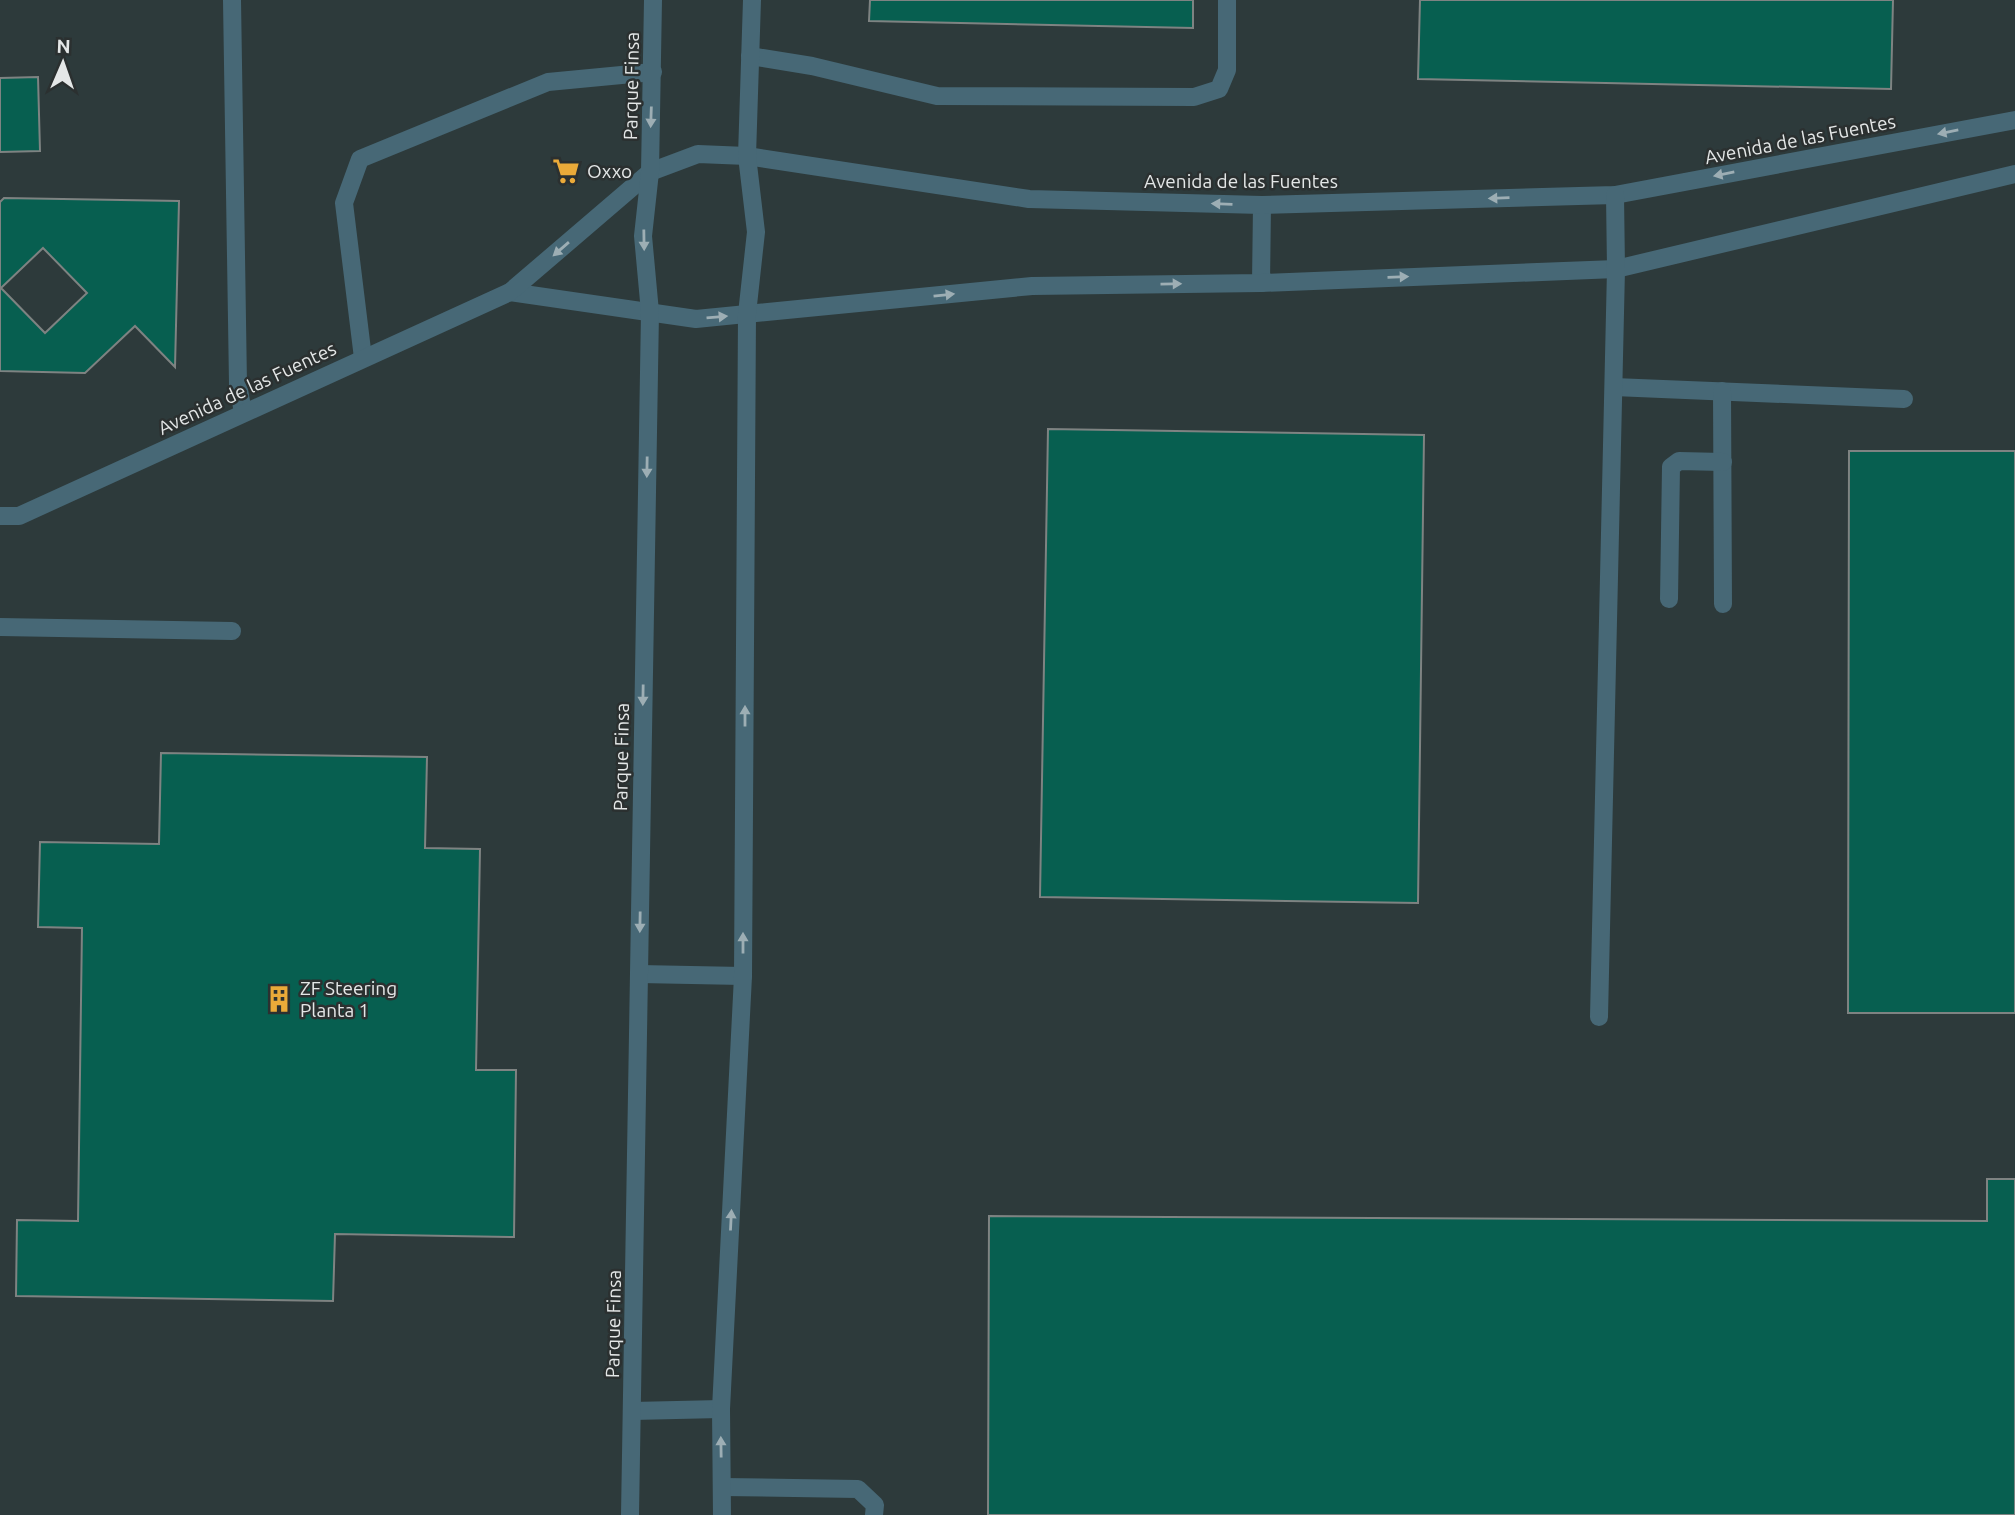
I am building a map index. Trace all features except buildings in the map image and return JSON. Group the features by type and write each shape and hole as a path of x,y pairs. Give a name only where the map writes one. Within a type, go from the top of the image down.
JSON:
{"street":[{"path":"232,0 238,384 243,413"},
{"name":"Parque Finsa","path":"631,1515 650,312 643,236 650,172 653,0"},
{"path":"722,1515 721,1409 743,976 747,314 756,232 747,156 752,0"},
{"path":"751,56 812,66 937,96 1194,97 1219,89 1227,70 1227,0"},
{"path":"363,358 344,203 360,159 548,82 653,72"},
{"name":"Avenida de las Fuentes","path":"0,516 19,516 510,292 650,172 698,154 747,156 1029,199 1262,205 1615,195 2015,120"},
{"path":"510,292 696,319 1032,286 1261,282 1616,269 2015,174"},
{"path":"1599,1017 1614,387 1615,195"},
{"path":"1261,282 1262,205"},
{"path":"1614,387 1904,399"},
{"path":"1722,391 1723,604"},
{"path":"1669,599 1671,467 1679,461 1723,462"},
{"path":"0,627 232,631"},
{"path":"639,974 743,976"},
{"path":"632,1411 721,1409"},
{"path":"722,1487 858,1489 875,1505 874,1515"}],"shaded area":[{"path":"0,0 2015,0 2015,1515 0,1515"}],"place":[{"name":"Oxxo","path":"566,171"},
{"name":"ZF Steering Planta 1","path":"279,999"}]}
